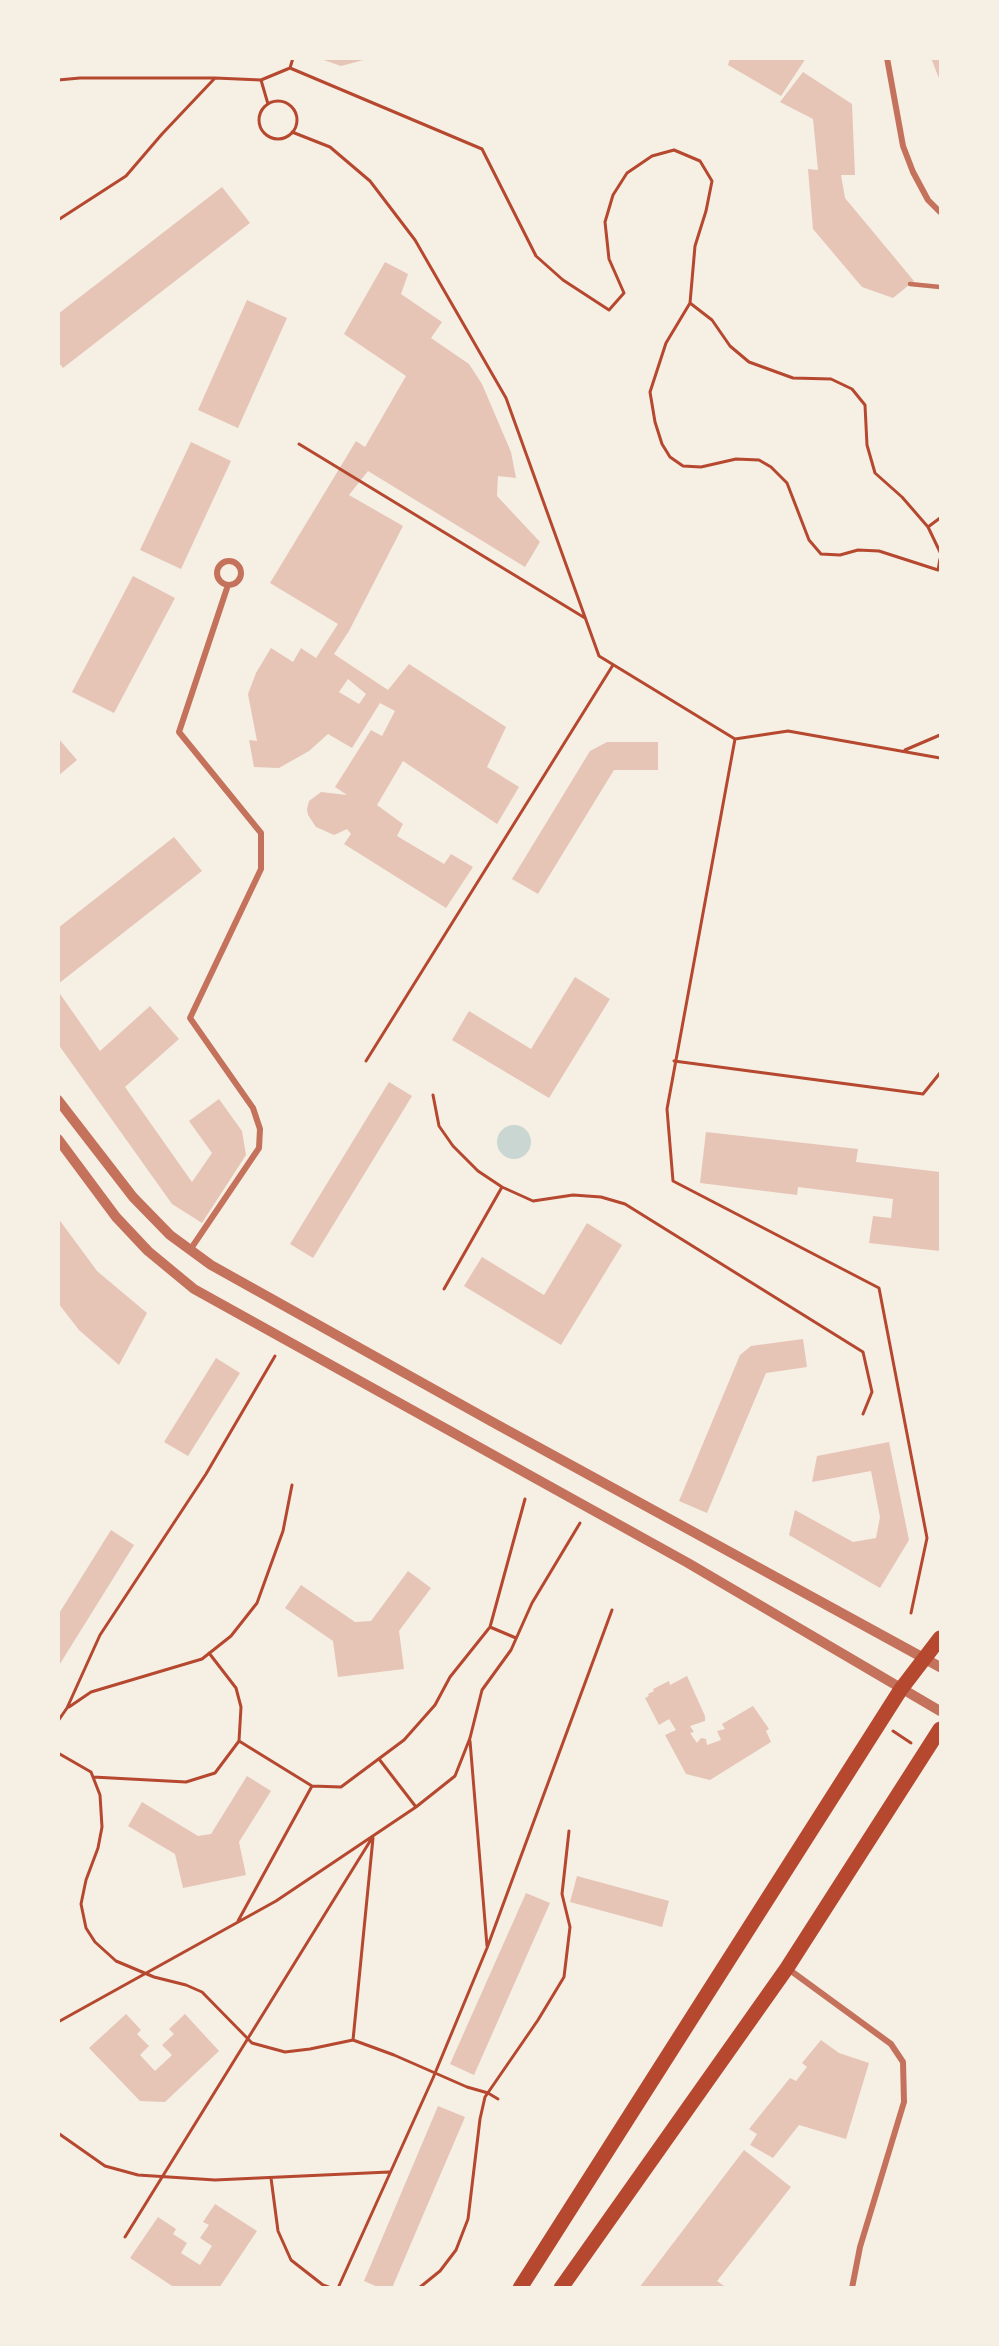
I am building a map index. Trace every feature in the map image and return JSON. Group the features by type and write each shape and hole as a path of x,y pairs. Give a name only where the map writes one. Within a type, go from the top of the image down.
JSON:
{"main road":[{"path":"520,2288 901,1689 940,1638"},
{"path":"561,2288 787,1968 940,1729"}],"street":[{"path":"887,58 903,146 913,172 928,200 940,212"},
{"path":"190,1250 259,1149 260,1129 254,1108 190,1018 261,869 261,833 179,732 228,585"},
{"path":"58,1100 133,1197 170,1235 211,1265 940,1667"},
{"path":"58,1138 116,1217 148,1251 194,1289 688,1563 940,1711"},
{"path":"787,1968 891,2044 903,2062 904,2102 860,2247 852,2288"}],"lane":[{"path":"910,284 940,287"}],"path":[{"path":"290,68 293,58"},
{"path":"58,80 215,78 261,80 290,68 482,149 536,256 563,280 609,310 624,293 609,259 605,222 612,195 627,173 652,156 674,150 700,161 712,181 695,246 690,303 666,342 650,392 655,422 662,444 670,457 683,466 701,467 736,459 759,460 771,467 787,483 809,540 821,554 840,555 858,550 879,551 938,570 940,559"},
{"path":"58,220 126,176 215,78"},
{"path":"261,80 268,104"},
{"path":"280,101 291,106 297,117 297,124 292,132 279,139 267,136 259,120 260,113 268,104 280,101"},
{"path":"292,132 330,147 370,180 415,240 506,398 598,656 735,739 788,731 940,758"},
{"path":"690,303 712,320 730,346 749,362 793,378 831,379 852,389 865,405 867,445 875,473 902,497 928,527 940,552"},
{"path":"299,444 585,618"},
{"path":"928,527 940,519"},
{"path":"366,1061 613,665"},
{"path":"903,751 940,735"},
{"path":"735,739 667,1109 673,1181 879,1288 927,1538 911,1613"},
{"path":"674,1061 923,1094 940,1073"},
{"path":"433,1095 439,1126 453,1146 478,1171 502,1187 533,1201 573,1196 601,1197 625,1204 863,1352 872,1392 863,1414"},
{"path":"444,1289 502,1187"},
{"path":"58,1721 67,1708 100,1635 206,1474 275,1356"},
{"path":"67,1708 92,1692 202,1659 231,1636 257,1603 283,1531 292,1485"},
{"path":"239,1741 312,1786 341,1788 404,1740 435,1705 450,1677 490,1627 525,1499"},
{"path":"58,2022 276,1901 416,1807 455,1776 470,1738 482,1690 511,1650 532,1603 580,1523"},
{"path":"338,2288 436,2072 487,1948 612,1610"},
{"path":"490,1627 516,1638"},
{"path":"93,1777 186,1782 215,1773 239,1741 241,1707 236,1688 209,1653"},
{"path":"892,1730 911,1743"},
{"path":"470,1738 487,1948"},
{"path":"58,1754 91,1772 100,1795 102,1827 81,1904 86,1928 95,1942 116,1961 202,1992 252,2043 285,2052 353,2040 498,2099"},
{"path":"379,1759 416,1807"},
{"path":"238,1922 312,1786"},
{"path":"419,2288 441,2271 456,2250 468,2219 480,2119 488,2093 538,2020 564,1977 570,1927 562,1894 569,1831"},
{"path":"125,2237 373,1836"},
{"path":"353,2040 373,1836"},
{"path":"58,2133 105,2166 138,2175 215,2180 390,2172"},
{"path":"271,2178 278,2230 291,2260 323,2285 331,2288"}],"shaded area":[{"path":"514,1125 526,1130 531,1142 526,1154 514,1159 502,1154 497,1142 502,1130"}],"building":[{"path":"321,58 371,58 341,66 321,59"},
{"path":"730,58 806,58 781,96 728,65"},
{"path":"931,58 940,58 940,81"},
{"path":"803,72 852,104 855,175 841,175 845,198 914,281 893,298 862,287 813,229 808,169 818,170 813,119 780,102"},
{"path":"222,187 250,223 63,368 58,362 58,314"},
{"path":"385,262 408,274 401,294 442,322 431,338 469,364 482,384 511,452 516,478 498,476 497,496 540,542 525,567 368,471 349,495 403,526 349,631 334,654 388,690 409,664 506,727 487,767 519,787 497,824 403,761 377,805 403,824 397,836 444,864 451,854 473,867 446,908 344,844 351,834 347,829 334,835 316,827 308,815 309,801 321,792 347,795 335,787 371,730 382,736 395,711 380,703 352,748 328,734 309,751 279,768 254,767 249,740 257,741 248,694 256,673 271,648 293,662 301,648 316,658 338,624 270,583 356,441 365,447 406,376 344,334","holes":["348,679 366,694 359,704 339,692"]},
{"path":"247,300 287,318 238,428 198,410"},
{"path":"191,442 231,461 181,569 140,550"},
{"path":"133,576 175,598 114,713 72,692"},
{"path":"58,738 77,760 58,776"},
{"path":"607,742 658,742 658,770 614,770 538,894 512,879 590,751"},
{"path":"174,837 202,871 58,984 58,928"},
{"path":"575,977 610,999 549,1098 452,1040 469,1011 531,1049"},
{"path":"58,991 100,1051 150,1006 179,1039 125,1087 192,1182 212,1153 189,1121 219,1099 242,1131 246,1155 202,1223 172,1204 58,1044"},
{"path":"389,1082 412,1096 313,1258 290,1244"},
{"path":"706,1132 858,1149 856,1162 940,1172 940,1251 869,1243 873,1216 891,1218 893,1199 798,1187 797,1195 700,1183"},
{"path":"58,1218 97,1271 147,1313 119,1365 79,1330 58,1303"},
{"path":"587,1223 622,1245 561,1345 464,1286 482,1257 544,1295"},
{"path":"803,1339 807,1367 766,1373 707,1513 679,1501 740,1355 751,1346"},
{"path":"216,1358 240,1373 188,1456 164,1442"},
{"path":"889,1442 909,1540 880,1588 789,1535 795,1510 853,1542 876,1538 880,1517 871,1471 812,1482 817,1456"},
{"path":"111,1530 134,1545 58,1667 58,1615"},
{"path":"408,1571 431,1588 399,1631 404,1669 338,1677 333,1641 285,1608 301,1585 355,1622 371,1621"},
{"path":"687,1676 705,1716 705,1721 690,1726 694,1732 690,1733 697,1743 701,1738 706,1739 707,1745 721,1740 717,1731 725,1729 722,1724 753,1706 769,1729 766,1731 771,1742 710,1780 686,1774 665,1735 676,1730 669,1719 659,1725 645,1698 654,1691 653,1689 669,1681 670,1685"},
{"path":"247,1776 271,1791 239,1842 246,1875 183,1888 175,1854 128,1826 142,1802 198,1836 211,1834"},
{"path":"577,1876 669,1901 662,1927 570,1902"},
{"path":"526,1893 550,1903 474,2075 450,2064"},
{"path":"126,2014 141,2030 137,2034 149,2046 140,2055 155,2071 172,2055 162,2045 174,2034 169,2029 185,2014 219,2051 165,2102 140,2101 89,2048"},
{"path":"821,2040 839,2053 869,2063 846,2139 799,2125 773,2158 750,2145 757,2134 749,2129 790,2078 796,2081 807,2067 802,2063"},
{"path":"438,2106 465,2117 392,2288 380,2288 364,2281"},
{"path":"744,2150 791,2187 717,2281 727,2288 639,2288"},
{"path":"215,2204 257,2231 219,2288 175,2288 130,2258 158,2217 176,2229 173,2234 187,2243 181,2253 200,2265 212,2246 200,2238 209,2225 203,2222"}]}
